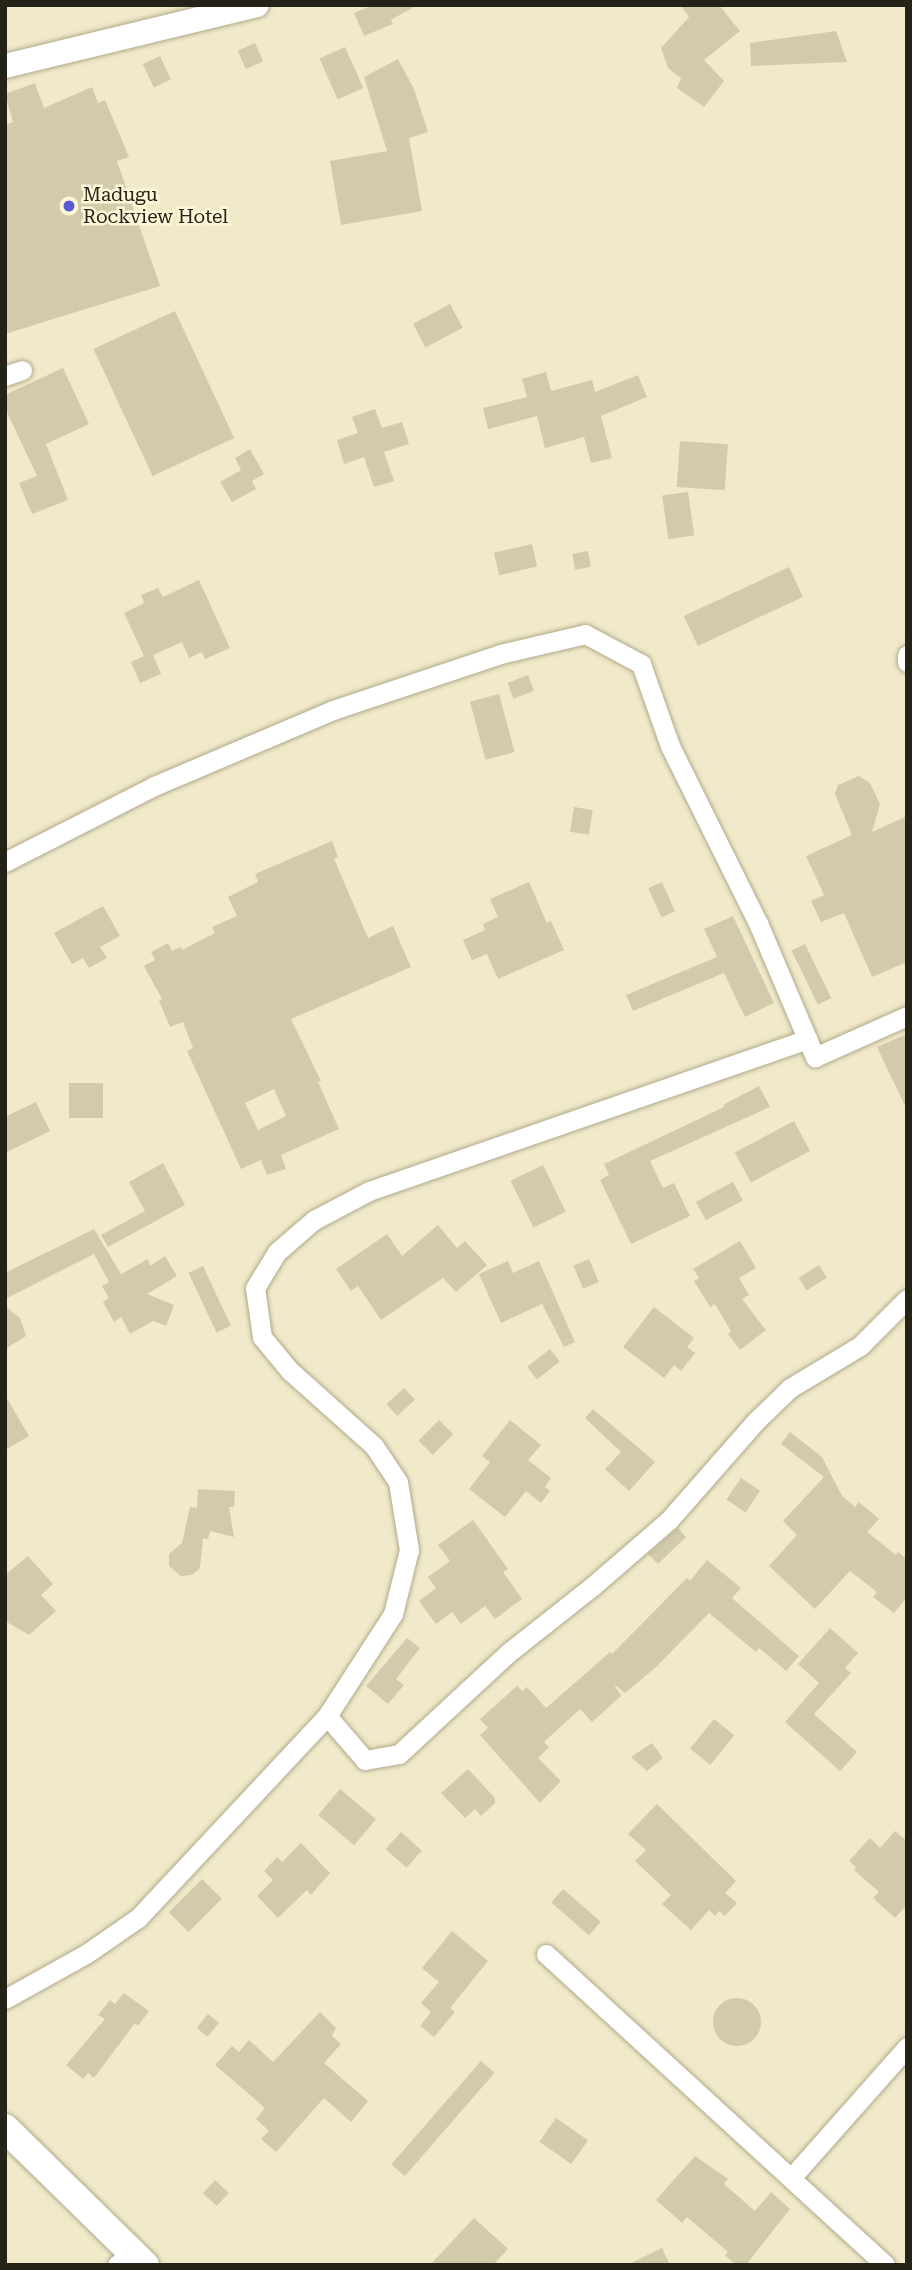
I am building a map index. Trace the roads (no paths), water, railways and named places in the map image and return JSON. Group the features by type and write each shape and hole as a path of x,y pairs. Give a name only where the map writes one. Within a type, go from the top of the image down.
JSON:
{"main road":[{"path":"5,2129 131,2261"}],"street":[{"path":"5,66 257,5"},
{"path":"5,862 154,786 333,710 500,654 585,634 641,664 670,746 758,923 814,1057 907,1016"},
{"path":"907,655 907,662"},
{"path":"5,1999 86,1954 138,1918 327,1716 393,1615 409,1550 398,1482 374,1446 289,1371 262,1337 255,1288 277,1252 314,1220 369,1191 807,1039"},
{"path":"327,1716 365,1760 400,1754 508,1653 594,1585 668,1520 757,1420 790,1388 860,1346 907,1298"},
{"path":"546,1954 885,2265"},
{"path":"791,2178 907,2047"}],"place":[{"name":"Madugu Rockview Hotel","path":"69,206"}]}
